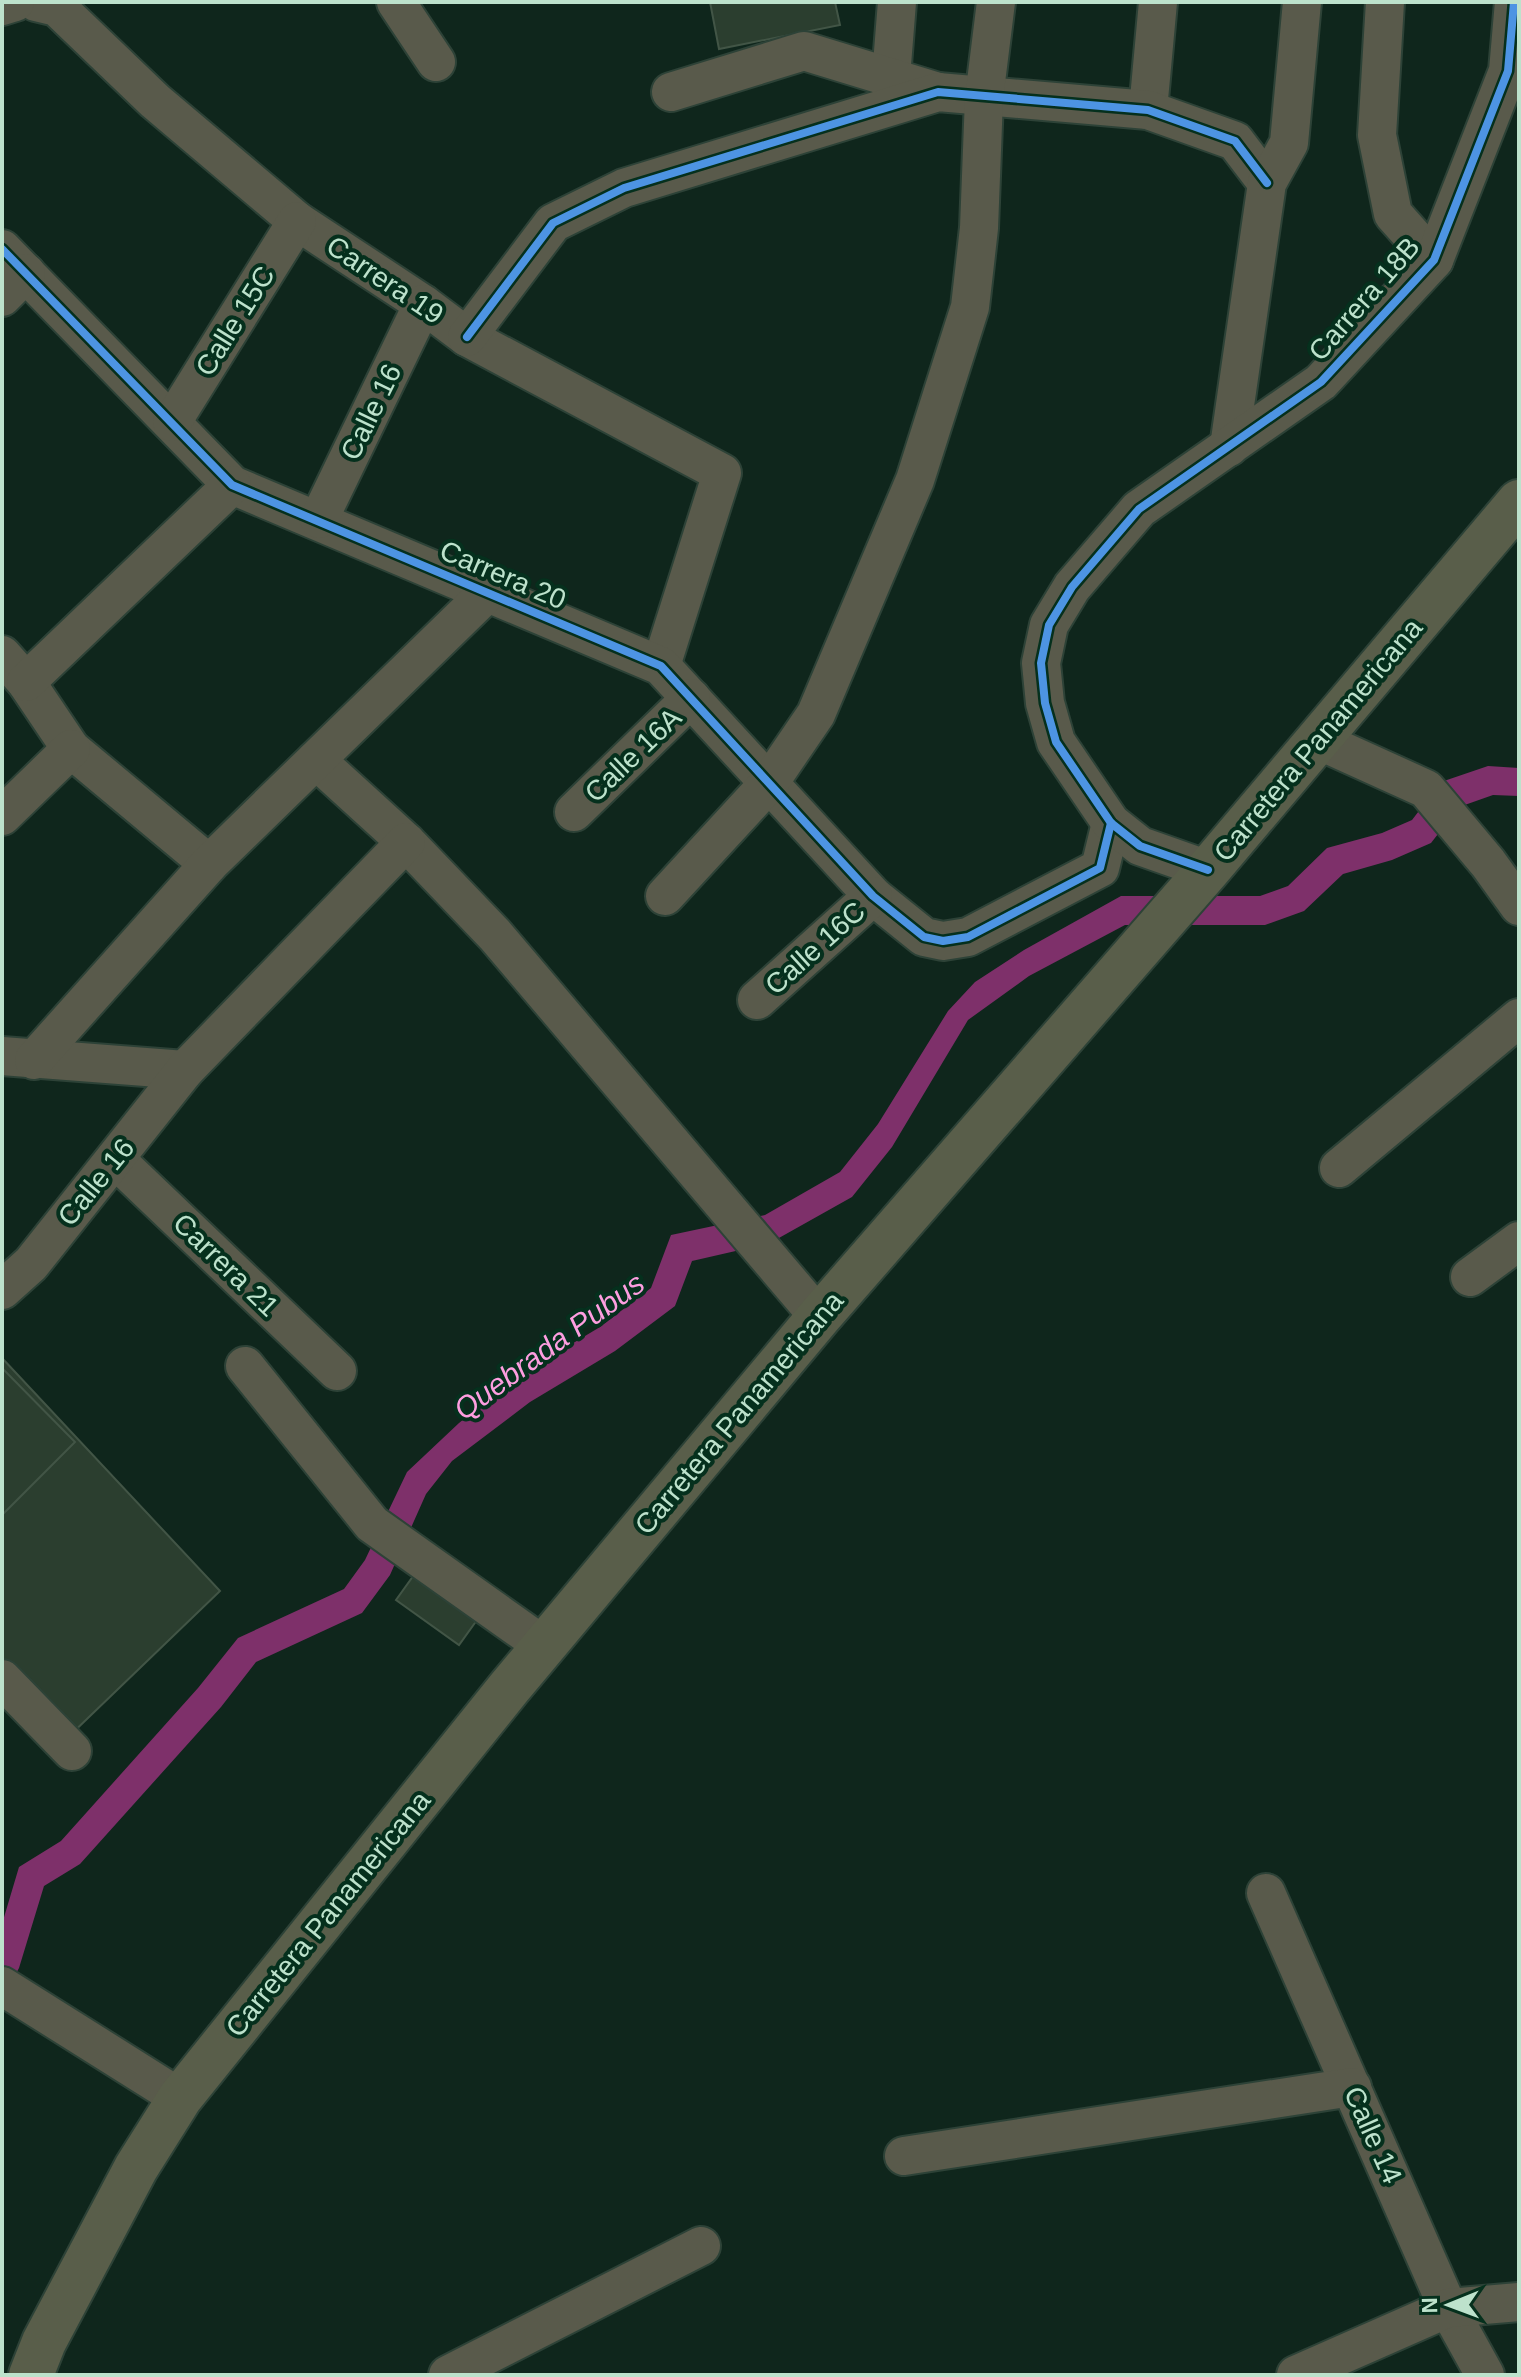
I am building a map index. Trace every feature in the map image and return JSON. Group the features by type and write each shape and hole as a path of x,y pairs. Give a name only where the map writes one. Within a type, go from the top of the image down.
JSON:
{"highway":[{"name":"Carretera Panamericana","path":"31,2375 44,2342 136,2168 180,2098 544,1646 819,1317 1206,871 1519,502"}],"street":[{"path":"2,6 15,2"},
{"name":"Carrera 19","path":"36,2 57,7 155,101 297,221 423,304 467,337 722,473 661,666"},
{"path":"396,2 436,62"},
{"path":"891,77 897,2"},
{"path":"665,896 769,783 816,714 915,480 970,307 979,228 984,98 996,2"},
{"path":"1148,110 1158,2"},
{"path":"1229,447 1267,183 1289,143 1302,2"},
{"path":"1385,2 1377,135 1393,214 1434,260"},
{"name":"Carrera 18B","path":"1206,871 1140,846 1111,823 1056,742 1045,703 1041,663 1049,625 1072,587 1139,509 1321,382 1434,260 1508,71 1514,2"},
{"path":"671,92 804,51 938,92 1148,110 1235,141 1267,183"},
{"path":"467,337 553,223 624,188 938,92"},
{"name":"Calle 15C","path":"172,422 297,221"},
{"name":"Carrera 20","path":"10,273 172,422 232,485 319,519 661,666 873,896 924,937 943,941 968,937 1100,868 1111,823"},
{"name":"Calle 16","path":"319,519 423,304"},
{"path":"209,864 71,749 14,668 232,485"},
{"path":"18,1058 209,864 487,593"},
{"name":"Calle 16A","path":"574,812 691,698"},
{"path":"1318,740 1426,789 1488,863 1519,906"},
{"path":"2,816 71,749"},
{"path":"316,760 406,842 495,935 819,1317"},
{"name":"Calle 16","path":"2,1290 31,1264 185,1070 406,842"},
{"name":"Calle 16C","path":"757,1000 873,896"},
{"path":"1339,1168 1519,1018"},
{"path":"18,1058 185,1070"},
{"name":"Carrera 21","path":"115,1159 337,1371"},
{"path":"1470,1277 1519,1241"},
{"path":"245,1366 392,1538 544,1646"},
{"path":"2,1679 72,1751"},
{"name":"Calle 14","path":"1266,1893 1448,2308 1485,2375"},
{"path":"6,1989 180,2098"},
{"path":"904,2156 1352,2087"},
{"path":"448,2375 701,2246"},
{"path":"1296,2375 1448,2308 1519,2302"}],"shaded area":[{"path":"1488,766 1519,768 1519,796 1493,795 1459,807 1431,843 1392,860 1343,874 1304,911 1265,925 1125,925 1029,976 968,1020 892,1147 852,1197 770,1243 692,1261 675,1306 615,1351 530,1402 452,1461 426,1494 390,1575 362,1613 256,1662 221,1707 80,1864 44,1886 19,1968 2,2000 2,1924 19,1867 61,1841 198,1688 238,1638 344,1589 365,1560 407,1472 459,1423 515,1378 600,1327 651,1288 671,1235 765,1215 840,1172 878,1124 948,1011 975,982 1024,950 1121,896 1260,896 1288,886 1327,848 1382,833 1412,820 1441,782"}],"building":[{"path":"710,2 835,2 840,25 719,49"},
{"path":"2,1358 220,1591 63,1742 2,1674"},
{"path":"2,1368 75,1442 2,1515"},
{"path":"419,1568 482,1613 459,1645 396,1600"}],"cycle path":[{"path":"1208,870 1140,846 1111,823 1056,742 1045,703 1041,663 1049,625 1072,587 1139,509 1321,382 1434,260 1508,71 1514,2"},
{"path":"467,337 553,223 624,188 938,92 1148,110 1235,141 1267,183"},
{"path":"2,249 232,485 661,666 873,896 924,937 943,941 968,937 1100,868 1111,823"}],"water label":[{"name":"Quebrada Pubus","path":"549,1346"}]}
